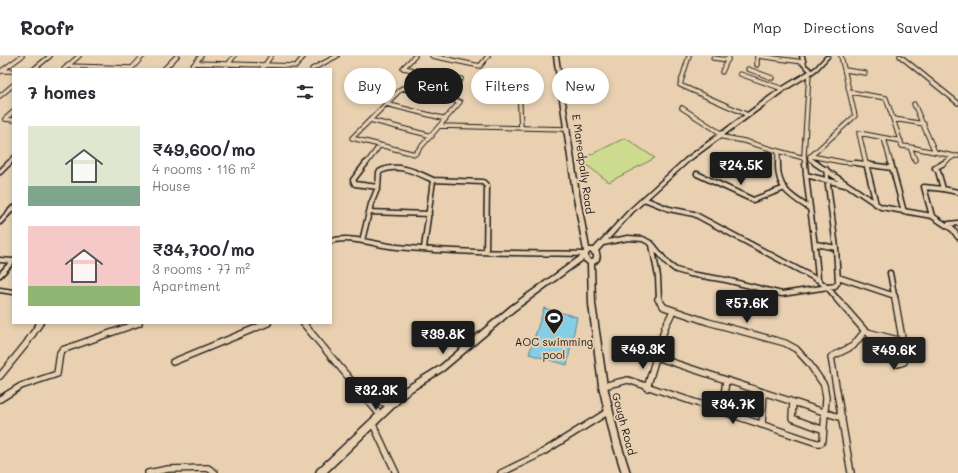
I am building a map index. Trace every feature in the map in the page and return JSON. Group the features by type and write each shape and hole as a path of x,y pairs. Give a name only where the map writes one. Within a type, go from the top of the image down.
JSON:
{"main road":[{"name":"E Maredpally Road","path":"556,56 568,129 585,254"},
{"path":"802,56 804,65 811,73"},
{"path":"320,473 407,390 442,368 513,308 585,254 594,252 631,211 687,160 781,90 811,73 828,56"},
{"name":"Gough Road","path":"594,252 598,258 591,262 592,310 603,386 614,438 626,473"},
{"path":"585,254 586,260 591,262"}],"street":[{"path":"1,71 22,56"},
{"path":"35,68 50,56"},
{"path":"67,66 79,56"},
{"path":"67,66 131,68 143,56"},
{"path":"165,68 177,56"},
{"path":"191,68 201,56"},
{"path":"226,68 234,56"},
{"path":"263,68 271,56"},
{"path":"195,63 296,66 304,56"},
{"path":"314,68 337,56"},
{"path":"404,68 415,56"},
{"path":"432,56 480,66 488,56"},
{"path":"690,56 680,85 748,115"},
{"path":"722,72 729,56"},
{"path":"757,65 757,56 803,62"},
{"path":"811,156 855,116 841,56"},
{"path":"900,56 958,103"},
{"path":"713,58 728,60"},
{"path":"748,69 772,78"},
{"path":"844,70 865,73"},
{"path":"1,71 12,71"},
{"path":"811,73 807,88 804,157 809,208 816,244 818,280"},
{"path":"740,74 766,82 781,90"},
{"path":"766,82 776,74"},
{"path":"0,96 12,86"},
{"path":"396,94 402,88 460,102 446,119 440,126 432,136 415,154 352,138 386,104 446,119"},
{"path":"850,92 886,98 902,146 956,156"},
{"path":"520,104 521,128"},
{"path":"914,104 935,152"},
{"path":"682,108 720,135 804,157 811,156 842,162 866,163 892,168"},
{"path":"5,119 12,113"},
{"path":"0,119 12,120"},
{"path":"894,119 924,124"},
{"path":"370,120 432,136"},
{"path":"440,126 568,129"},
{"path":"876,204 859,133 901,141"},
{"path":"884,138 904,212"},
{"path":"378,187 355,184 353,180 380,146"},
{"path":"910,147 915,160"},
{"path":"778,151 778,174 780,183 800,202 809,208"},
{"path":"811,156 810,159 876,204 904,212 932,216 952,229"},
{"path":"943,189 938,171 935,168 956,156"},
{"path":"0,172 12,159"},
{"path":"362,241 369,212 378,187 379,172 389,168 408,168 434,180 480,182 486,184 486,252"},
{"path":"603,243 642,238 652,245 670,266 678,270 777,293 828,288 836,284 838,277 836,248 826,180 826,169"},
{"path":"697,174 753,200 785,188"},
{"path":"806,175 849,186"},
{"path":"424,248 434,180"},
{"path":"932,216 924,187 958,192"},
{"path":"644,199 669,209 694,214 818,280 828,288 886,355 898,364 903,363 906,360 890,273"},
{"path":"0,222 12,209"},
{"path":"369,212 429,214"},
{"path":"958,223 949,224 958,237"},
{"path":"332,240 338,238 397,247 486,252 585,254"},
{"path":"816,244 836,248"},
{"path":"603,386 611,385 624,380 817,443 821,443 823,440 826,398 824,385 808,362 796,349 785,343 664,307 658,299 658,277 652,245"},
{"path":"0,260 12,261"},
{"path":"0,275 12,262"},
{"path":"838,277 895,296"},
{"path":"0,290 12,292"},
{"path":"647,388 665,327 674,311"},
{"path":"0,376 26,344 39,324"},
{"path":"0,399 21,386 57,374 60,352 62,350 136,324"},
{"path":"173,362 266,324"},
{"path":"304,324 380,415"},
{"path":"866,332 902,341"},
{"path":"852,472 831,357 853,346 866,332"},
{"path":"656,357 842,418"},
{"path":"722,412 726,380"},
{"path":"762,425 764,392"},
{"path":"366,398 392,405"},
{"path":"793,402 792,418 824,430"},
{"path":"501,473 540,454 609,411"},
{"path":"372,422 396,473"},
{"path":"148,473 168,469 208,468 215,473"}],"green space":[{"path":"625,138 655,158 609,182 580,160"}],"water":[{"name":"AOC swimming pool","path":"544,308 577,317 567,365 529,354"}],"place":[{"name":"AOC swimming pool","path":"554,335"}]}
